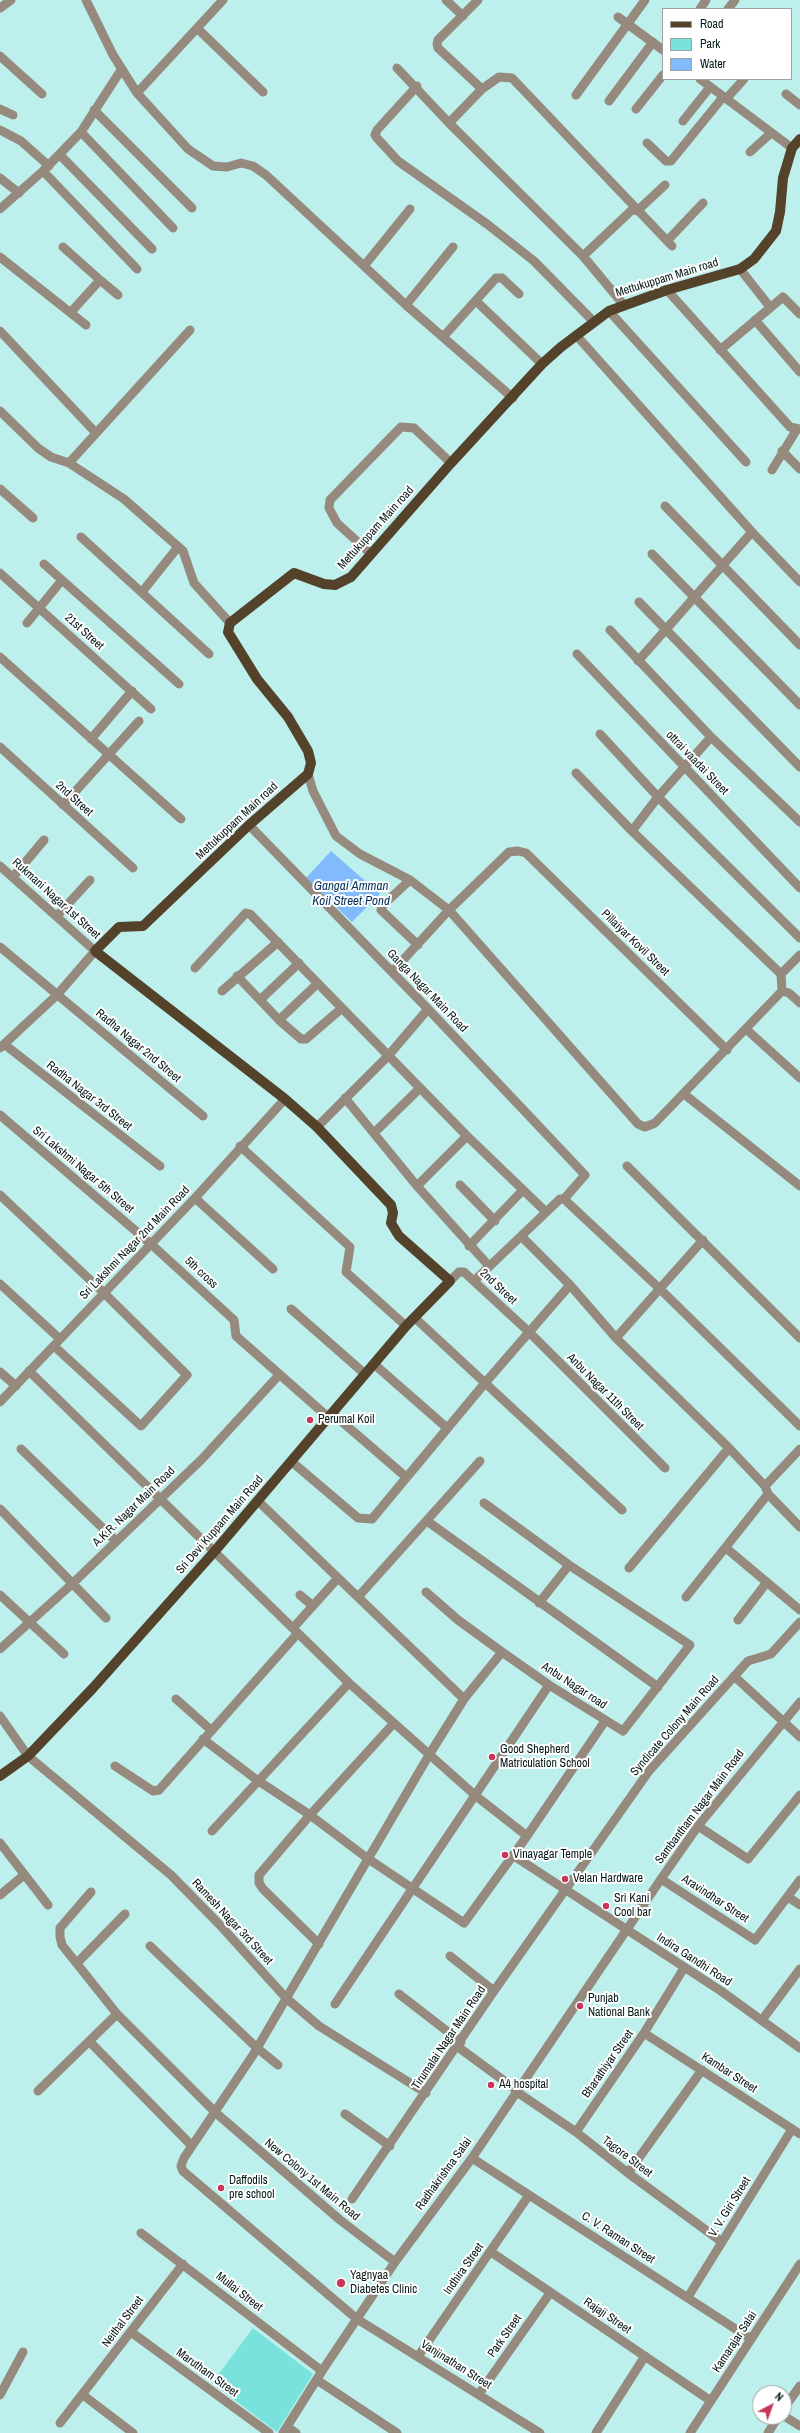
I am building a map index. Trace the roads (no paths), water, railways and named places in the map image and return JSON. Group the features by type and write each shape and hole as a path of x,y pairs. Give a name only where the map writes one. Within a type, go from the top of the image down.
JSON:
{"main road":[{"name":"Mettukuppam Main road","path":"230,623 294,573 324,584 335,585 351,577 450,463 513,398 542,364 576,335 609,311 623,304 740,269 758,254 776,231 780,212 783,178 792,148 800,139"},
{"path":"230,623 228,632 253,672 288,717 308,751 311,763 308,774"},
{"name":"Mettukuppam Main road","path":"95,951 119,927 143,926 249,825 308,774"},
{"path":"95,951 284,1099 317,1127 391,1205 393,1213 392,1223 399,1236 450,1281"},
{"name":"Sri Devi Kuppam Main Road","path":"0,1776 28,1756 93,1688 292,1462 406,1326 450,1281"}],"street":[{"path":"0,8 11,0"},
{"path":"86,0 121,70 137,93 173,135 201,160 213,166 227,167 241,163 253,166 296,201 406,305 513,398"},
{"path":"137,93 223,0"},
{"path":"446,0 463,16"},
{"path":"478,0 438,40 438,48 482,90"},
{"path":"576,95 645,0"},
{"path":"729,8 735,0"},
{"path":"618,16 662,49"},
{"path":"197,28 263,92"},
{"path":"608,101 653,42"},
{"path":"0,56 42,94"},
{"path":"397,68 416,86 449,123 583,256 623,304"},
{"path":"0,209 46,169 81,132 121,70"},
{"path":"636,109 662,76"},
{"path":"449,123 482,90 499,77 512,78 635,210 669,244 703,203"},
{"path":"647,143 666,161 671,161 724,98 743,80"},
{"path":"683,121 705,82 724,98 792,148"},
{"path":"416,86 377,130 375,135 376,138 404,165 487,224 534,261 594,322"},
{"path":"786,94 800,104"},
{"path":"0,109 13,115"},
{"path":"94,110 192,208"},
{"path":"0,130 21,141 137,269"},
{"path":"81,132 173,228"},
{"path":"750,152 771,133"},
{"path":"60,155 152,249"},
{"path":"0,178 19,192"},
{"path":"583,256 665,185"},
{"path":"364,266 410,209"},
{"path":"63,247 118,295"},
{"path":"406,305 453,247"},
{"path":"0,258 86,325"},
{"path":"740,269 770,307"},
{"path":"443,337 497,277 519,294"},
{"path":"71,312 100,280"},
{"path":"667,290 790,427 798,429 782,451 772,470"},
{"path":"720,350 783,297 800,314"},
{"path":"476,301 542,364"},
{"path":"609,311 746,462"},
{"path":"755,320 800,372"},
{"path":"69,463 190,330"},
{"path":"0,332 96,433"},
{"path":"576,335 752,532 800,582"},
{"path":"0,411 38,448 51,457 69,463 124,499 178,547 186,558 194,583 230,623"},
{"path":"371,554 337,523 329,508 330,500 401,427 414,428 450,463"},
{"path":"782,451 800,469"},
{"path":"0,489 33,518"},
{"path":"665,506 800,645"},
{"path":"638,660 752,532"},
{"path":"81,537 209,654"},
{"path":"142,592 178,547"},
{"path":"652,554 696,596 800,705"},
{"path":"44,564 179,684"},
{"name":"21st Street","path":"0,573 151,709"},
{"path":"27,623 62,580"},
{"path":"639,602 800,767"},
{"path":"610,630 712,736 800,822"},
{"name":"ottrai vaadai Street","path":"577,654 800,888"},
{"path":"0,657 181,819"},
{"path":"92,739 132,691"},
{"path":"63,804 108,753 139,721"},
{"path":"600,734 658,797 800,938"},
{"path":"632,831 684,766 712,736"},
{"name":"2nd Street","path":"0,747 132,868"},
{"path":"308,774 313,791 336,836 360,854 410,880 449,910 638,1124 644,1127 655,1123 782,991 781,974 632,831 576,773"},
{"name":"Ganga Nagar Main Road","path":"249,825 428,1009 585,1175 564,1199"},
{"path":"13,877 44,840"},
{"name":"Pillaiyar Kovil Street","path":"449,910 509,852 515,850 526,853 726,1050"},
{"name":"Rukmani Nagar 1st Street","path":"0,866 95,951"},
{"path":"57,916 90,880"},
{"path":"410,880 383,905 381,910 418,945"},
{"path":"392,972 449,910"},
{"path":"195,968 246,913 278,942 467,1136 546,1212"},
{"path":"222,991 237,976 278,942"},
{"name":"Radha Nagar 2nd Street","path":"0,947 203,1116"},
{"path":"2,1046 57,995 95,951"},
{"path":"781,974 799,959"},
{"path":"260,1000 299,963"},
{"path":"237,976 279,1020 301,1039 306,1039 342,1008"},
{"path":"279,1020 318,983"},
{"path":"782,991 789,993 800,1003"},
{"path":"317,1127 388,1056 428,1009"},
{"path":"746,1029 800,1078"},
{"name":"Radha Nagar 3rd Street","path":"2,1046 160,1166"},
{"path":"374,1133 420,1088"},
{"path":"684,1094 800,1186"},
{"path":"345,1098 469,1246 489,1266"},
{"name":"Sri Lakshmi Nagar 2nd Main Road","path":"0,1402 195,1198 240,1146 284,1099"},
{"name":"Sri Lakshmi Nagar 5th Street","path":"0,1116 151,1244"},
{"path":"418,1186 467,1136"},
{"path":"240,1146 350,1247 346,1272 406,1326"},
{"path":"627,1166 800,1338"},
{"path":"460,1185 495,1221"},
{"path":"469,1246 495,1221 523,1190"},
{"path":"0,1195 104,1293 187,1375 141,1426 0,1284"},
{"path":"195,1198 273,1269"},
{"path":"474,1281 522,1237 560,1198 564,1199 660,1289 800,1426"},
{"path":"522,1237 570,1285 616,1338 729,1448 800,1527"},
{"path":"616,1338 703,1240"},
{"name":"5th cross","path":"151,1244 234,1320 236,1336 279,1375"},
{"name":"2nd Street","path":"450,1281 462,1271 529,1332"},
{"path":"292,1462 363,1520 372,1519 485,1383 570,1285"},
{"path":"291,1309 365,1374"},
{"path":"415,1318 622,1510"},
{"name":"Anbu Nagar 11th Street","path":"529,1332 665,1468"},
{"path":"374,1364 447,1428"},
{"path":"29,1371 349,1683 476,1796 527,1836"},
{"path":"0,1372 16,1386"},
{"path":"279,1375 406,1477"},
{"name":"A.K.R. Nagar Main Road","path":"0,1650 30,1624 202,1459 279,1375"},
{"path":"21,1448 116,1541"},
{"path":"629,1568 729,1448"},
{"path":"686,1597 726,1548 766,1490 800,1449"},
{"path":"358,1597 480,1461"},
{"path":"258,1501 464,1699"},
{"path":"484,1503 569,1565 539,1603"},
{"path":"0,1509 106,1618"},
{"path":"427,1520 539,1603 658,1687"},
{"path":"726,1548 800,1610"},
{"name":"Anbu Nagar road","path":"426,1592 458,1620 502,1652 605,1721 623,1731 690,1645 569,1565"},
{"path":"115,1766 153,1791 158,1791 296,1630 313,1606 338,1578"},
{"path":"738,1620 767,1582"},
{"path":"0,1595 64,1654"},
{"path":"300,1595 313,1606"},
{"name":"Syndicate Colony Main Road","path":"566,1890 649,1771 748,1661 765,1656 775,1650 800,1622"},
{"name":"Vanjinathan Street","path":"502,1652 464,1699 367,1858 319,1944 257,2048 216,2113 182,2162 183,2171 358,2319 419,2355 540,2433"},
{"path":"734,1676 800,1737"},
{"path":"212,1831 257,1780 349,1683"},
{"path":"335,2004 550,1685"},
{"path":"176,1700 211,1730"},
{"name":"Sambantham Nagar Main Road","path":"626,1929 698,1826 782,1721 800,1702"},
{"name":"Ramesh Nagar 3rd Street","path":"0,1716 28,1756 171,1875 219,1924 286,1998 319,2026 426,2092"},
{"path":"203,1739 257,1780 310,1815 367,1858 464,1923 514,1856 605,1721"},
{"path":"319,1944 263,1888 258,1879 259,1875 310,1815 394,1723"},
{"path":"698,1826 748,1859 800,1795"},
{"path":"0,1843 48,1905"},
{"name":"Indira Gandhi Road","path":"514,1856 762,2020 800,2048"},
{"path":"0,1895 24,1875"},
{"name":"Aravindhar Street","path":"661,1879 755,1940 788,1896"},
{"path":"800,1880 788,1896 800,1905"},
{"name":"Tirumalai Nagar Main Road","path":"352,2199 460,2045 494,1991 566,1890"},
{"name":"New Colony 1st Main Road","path":"91,1892 60,1928 62,1945 117,2014 216,2113 340,2220 395,2262"},
{"path":"77,1963 125,1914"},
{"name":"Radhakrishna Salai","path":"285,2430 322,2370 358,2319 395,2262 472,2158 626,1929"},
{"path":"150,1946 257,2048 278,2065"},
{"path":"450,1956 494,1991"},
{"name":"Bharathiyar Street","path":"576,2132 644,2033 684,1968"},
{"path":"762,2020 800,1969"},
{"name":"Tagore Street","path":"399,1994 517,2091 576,2132 628,2173 722,2242"},
{"path":"38,2091 117,2014"},
{"name":"Kambar Street","path":"644,2033 796,2132"},
{"path":"89,2041 192,2146"},
{"path":"628,2173 702,2070"},
{"path":"345,2114 390,2146"},
{"name":"V. V. Giri Street","path":"688,2298 722,2242 796,2132"},
{"name":"C. V. Raman Street","path":"472,2158 751,2339"},
{"name":"Indhira Street","path":"419,2355 529,2195"},
{"name":"Mullai Street","path":"142,2233 322,2370"},
{"name":"Rajaji Street","path":"491,2252 711,2401"},
{"name":"Neithal Street","path":"60,2424 183,2264"},
{"name":"Kamarajar Salai","path":"690,2433 800,2264"},
{"name":"Park Street","path":"479,2394 550,2293"},
{"name":"Marutham Street","path":"131,2332 269,2433"},
{"path":"0,2395 23,2352"},
{"path":"596,2433 645,2356"},
{"path":"317,2380 397,2433"},
{"path":"792,2397 800,2386"},
{"path":"83,2395 133,2433"},
{"path":"285,2430 296,2433"}],"water":[{"name":"Gangai Amman Koil Street Pond","path":"331,851 380,894 352,922 306,878"}],"place":[{"name":"Perumal Koil","path":"310,1420"},
{"name":"Good Shepherd Matriculation School","path":"492,1757"},
{"name":"Vinayagar Temple","path":"505,1855"},
{"name":"Velan Hardware","path":"565,1879"},
{"name":"Sri Kani Cool bar","path":"606,1906"},
{"name":"Punjab National Bank","path":"580,2006"},
{"name":"A4 hospital","path":"491,2085"},
{"name":"Daffodils pre school","path":"221,2188"},
{"name":"Yagnyaa Diabetes Clinic","path":"341,2283"}]}
